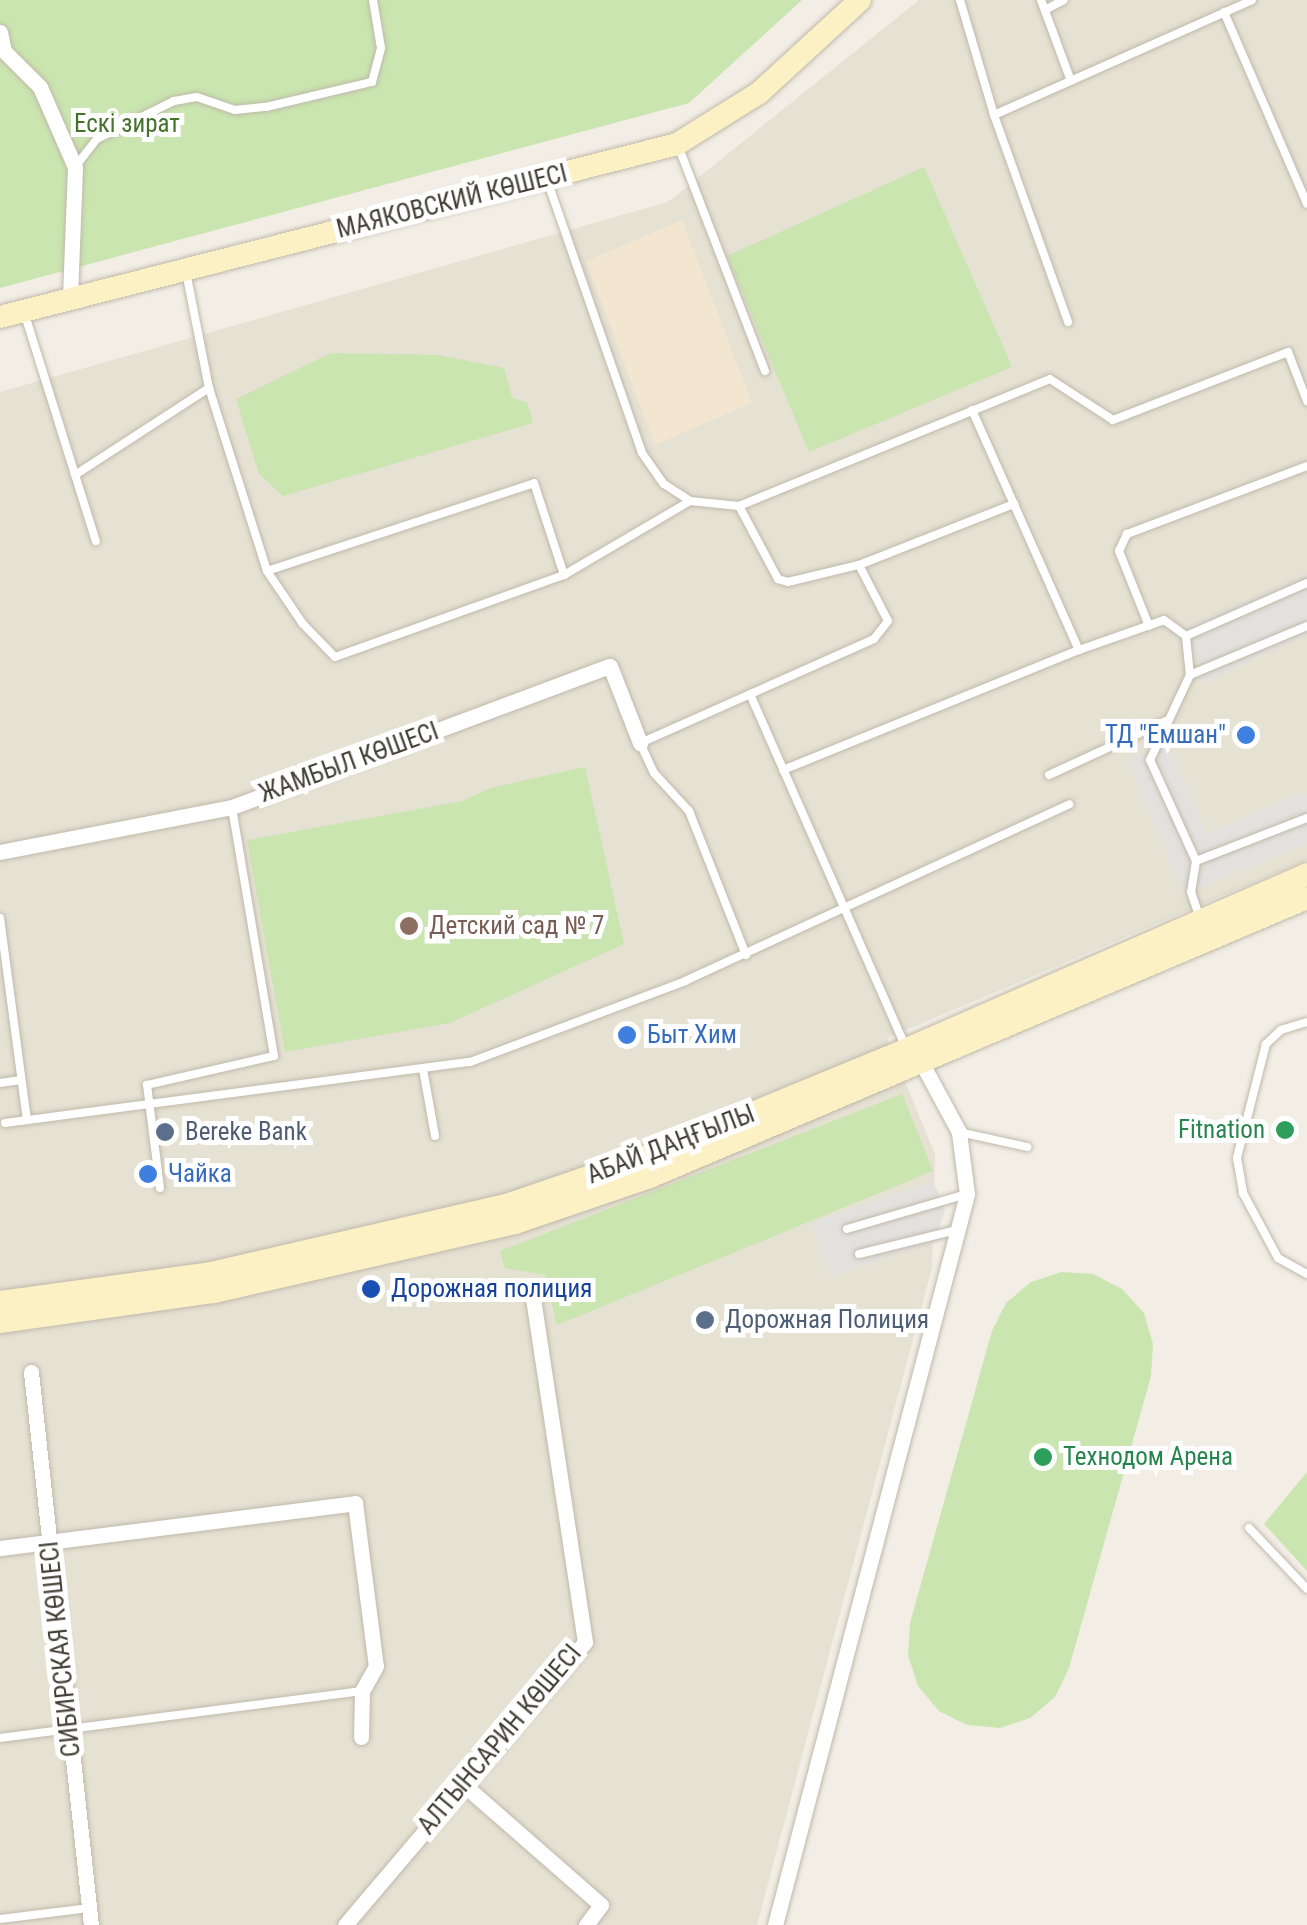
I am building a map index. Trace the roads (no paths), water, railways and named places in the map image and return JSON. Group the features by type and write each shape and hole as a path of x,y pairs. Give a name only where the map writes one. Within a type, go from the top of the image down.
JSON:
{"main road":[{"name":"МАЯКОВСКИЙ КӨШЕСІ","path":"0,317 678,144 758,93 860,0"},
{"name":"АБАЙ ДАҢҒЫЛЫ","path":"0,1322 214,1292 515,1223 650,1177 917,1056 1200,920 1307,874"},
{"name":"АБАЙ ДАҢҒЫЛЫ","path":"0,1302 211,1273 509,1204 917,1056 1307,898"}],"street":[{"path":"0,32 4,51 40,87 74,166 70,298"},
{"name":"ЖАМБЫЛ КӨШЕСІ","path":"0,852 232,806 610,666 640,743"},
{"path":"775,1925 968,1194 959,1132 917,1056"},
{"name":"АЛТЫНСАРИН КӨШЕСІ","path":"345,1925 585,1642 532,1292"},
{"name":"СИБИРСКАЯ КӨШЕСІ","path":"31,1372 91,1925"},
{"path":"0,1548 354,1504 376,1666 362,1690 362,1737"},
{"path":"464,1784 601,1905 586,1925"}],"lane":[{"path":"74,166 98,139 174,101 197,97 235,110 372,82 381,48 373,0"},
{"path":"960,0 994,115 1068,322"},
{"path":"1041,0 1071,81"},
{"path":"1045,10 1064,0"},
{"path":"994,115 1252,0"},
{"path":"1224,12 1307,204"},
{"path":"678,144 765,371"},
{"path":"547,180 642,453 664,484 690,501 740,506 1050,379 1114,420 1288,352 1307,401"},
{"path":"186,267 209,388 267,571 302,624 335,657 564,575 690,501"},
{"path":"24,311 96,542"},
{"path":"75,474 209,388"},
{"path":"972,410 1079,650"},
{"path":"1149,626 1119,551 1127,534 1307,466"},
{"path":"267,571 534,483 564,575"},
{"path":"740,506 778,578 788,582 859,564 1014,504"},
{"path":"746,954 689,811 654,773 640,743 887,631 888,621 859,564"},
{"path":"1186,636 1307,583"},
{"path":"784,770 1079,650 1164,620 1186,636 1190,675 1150,760 1196,861 1192,892 1200,920"},
{"path":"1190,675 1307,626"},
{"path":"750,694 844,911 917,1056"},
{"path":"1050,774 1169,720"},
{"path":"5,1123 470,1062 746,954 1069,804"},
{"path":"160,1188 147,1085 274,1056 232,806"},
{"path":"1196,861 1307,818"},
{"path":"0,918 27,1120"},
{"path":"1307,1022 1281,1030 1266,1044 1238,1158 1243,1193 1278,1258 1307,1274"},
{"path":"423,1069 435,1136"},
{"path":"0,1083 21,1080"},
{"path":"959,1132 1028,1147"},
{"path":"847,1229 968,1194"},
{"path":"859,1254 958,1230"},
{"path":"1249,1528 1307,1589"},
{"path":"0,1738 362,1690"},
{"path":"0,1918 90,1908"}],"place":[{"name":"ТД \"Емшан\"","path":"1246,735"},
{"name":"Детский сад № 7","path":"409,926"},
{"name":"Быт Хим","path":"627,1035"},
{"name":"Fitnation","path":"1285,1130"},
{"name":"Bereke Bank","path":"165,1132"},
{"name":"Чайка","path":"148,1174"},
{"name":"Дорожная полиция","path":"371,1289"},
{"name":"Дорожная Полиция","path":"705,1320"},
{"name":"Технодом Арена","path":"1043,1457"}],"park label":[{"name":"Ескі зират","path":"127,124"}]}
